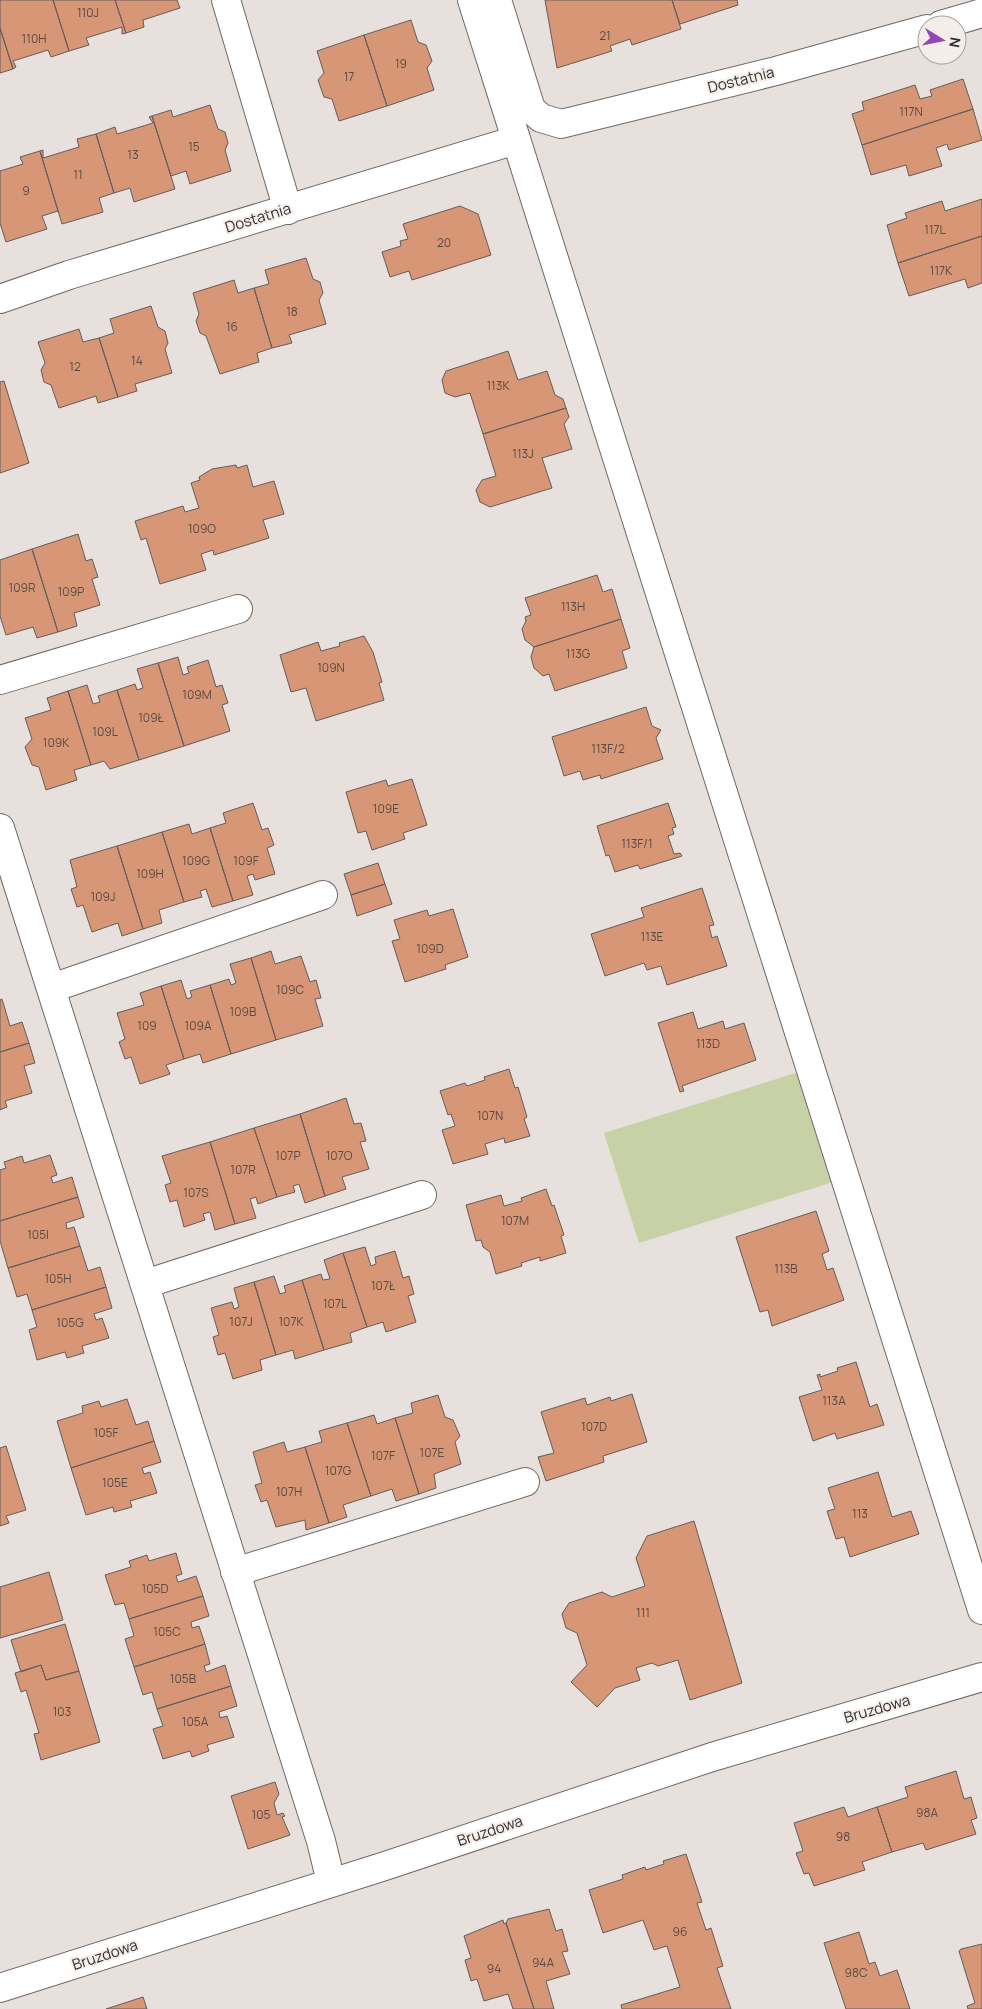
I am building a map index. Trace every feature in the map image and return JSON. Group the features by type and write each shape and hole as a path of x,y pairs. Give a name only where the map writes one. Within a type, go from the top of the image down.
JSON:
{"street":[{"path":"226,0 288,210"},
{"path":"472,0 982,1610"},
{"name":"Dostatnia","path":"497,0 531,109 541,118 553,123 569,122 776,71 917,32"},
{"path":"967,17 982,13"},
{"name":"Dostatnia","path":"0,299 70,275 516,140"},
{"path":"0,680 238,609"},
{"path":"0,828 52,988 234,1572 321,1841 331,1882"},
{"path":"52,988 322,895"},
{"path":"145,1284 422,1194"},
{"path":"234,1572 525,1482"},
{"name":"Bruzdowa","path":"0,1988 712,1757 982,1677"}],"green space":[{"path":"799,1072 833,1182 639,1243 604,1133"}],"building":[{"path":"0,0 53,0 69,51 51,57 48,50 13,61 16,67 13,69 0,28"},
{"path":"53,0 115,0 126,33 122,34 122,27 86,38 89,45 69,51"},
{"path":"115,0 177,0 180,8 143,20 144,27 126,33"},
{"path":"545,0 672,0 681,29 632,45 630,39 610,46 612,51 557,68"},
{"path":"672,0 737,0 738,5 680,24"},
{"path":"411,20 418,42 426,45 432,61 427,68 434,90 387,106 364,35"},
{"path":"0,28 13,69 0,73"},
{"path":"364,35 387,106 339,121 332,99 324,97 318,80 324,73 317,51"},
{"path":"963,79 973,109 862,145 852,114 864,110 862,102 915,85 920,99 932,96 930,90"},
{"path":"210,105 218,129 225,132 228,143 225,150 231,171 190,184 186,171 171,176 152,116 171,110 173,117"},
{"path":"973,109 982,140 949,150 947,144 936,148 942,166 909,176 906,165 871,175 862,145"},
{"path":"152,116 175,189 134,202 130,188 114,193 96,134 115,127 117,134 153,123 149,117"},
{"path":"96,134 114,193 99,198 103,212 62,224 40,151 43,150 43,158 79,147 77,139"},
{"path":"40,151 58,211 42,216 47,229 6,242 0,223 0,171 23,164 20,157"},
{"path":"982,199 982,236 898,263 887,225 907,218 905,213 942,201 945,211"},
{"path":"460,206 478,214 491,255 412,280 409,271 390,277 382,252 401,246 400,241 408,239 403,224"},
{"path":"982,236 982,283 968,288 965,279 909,296 898,263"},
{"path":"306,258 313,279 320,282 323,293 319,300 326,324 289,335 292,343 272,348 254,288 269,284 265,270"},
{"path":"234,280 238,293 254,288 272,348 257,353 259,362 220,374 206,336 200,333 196,321 199,314 193,293"},
{"path":"151,306 158,327 165,331 168,343 165,349 172,373 135,384 137,391 118,397 99,338 114,333 110,319"},
{"path":"79,329 83,342 99,338 118,397 98,403 96,396 59,408 51,385 44,382 41,370 45,363 38,342"},
{"path":"508,351 518,380 547,371 555,395 563,399 566,408 483,434 470,393 455,397 445,393 442,380 446,371"},
{"path":"4,381 29,463 0,473 0,382"},
{"path":"566,408 569,417 564,424 572,449 542,458 552,488 490,507 480,502 476,490 482,480 496,476 483,434"},
{"path":"236,465 237,468 247,465 253,487 274,481 284,514 263,520 269,538 214,555 213,550 201,554 206,570 160,584 146,538 141,540 135,521 183,506 185,512 199,508 191,483 200,480 199,477 212,469"},
{"path":"78,534 86,561 92,559 98,577 92,579 100,605 74,613 77,626 58,632 32,549"},
{"path":"32,549 58,632 37,638 33,627 6,635 0,616 0,560"},
{"path":"597,575 603,592 612,589 621,619 534,647 525,640 522,629 526,621 525,617 531,615 525,598"},
{"path":"621,619 630,648 622,651 627,668 555,691 549,674 543,676 534,668 531,657 534,647"},
{"path":"364,636 373,652 382,682 379,683 384,700 316,721 306,688 291,692 280,655 318,642 321,651 340,646 339,643"},
{"path":"178,657 183,675 189,673 187,667 208,660 216,687 222,685 228,703 222,705 230,731 184,746 158,663"},
{"path":"158,663 184,746 139,760 117,690 135,684 137,690 143,688 137,669"},
{"path":"87,685 93,704 100,702 98,696 117,690 139,760 110,769 104,761 91,765 68,691"},
{"path":"68,691 91,765 74,770 77,780 46,790 39,767 32,765 25,747 32,739 25,718 51,710 47,698"},
{"path":"646,707 652,726 661,730 656,738 663,759 601,779 600,775 583,780 580,771 564,776 552,737"},
{"path":"412,779 427,825 403,833 405,839 372,850 366,831 358,833 346,792 386,780 388,786"},
{"path":"253,803 262,830 268,828 274,845 267,848 275,874 255,880 253,874 247,876 253,895 233,901 210,828 226,823 223,813"},
{"path":"668,803 676,827 672,828 674,834 668,836 674,854 680,853 682,856 640,869 638,865 615,872 609,855 606,856 597,826"},
{"path":"189,824 192,834 210,828 233,901 212,907 206,889 200,891 202,897 184,902 162,832"},
{"path":"162,832 184,902 159,910 162,923 143,929 117,846"},
{"path":"117,846 143,929 122,936 118,923 92,932 83,905 77,907 71,889 77,887 70,860"},
{"path":"378,863 385,884 351,895 344,874"},
{"path":"385,884 392,904 357,916 351,895"},
{"path":"702,888 714,925 709,926 712,938 717,936 727,966 667,985 661,966 647,970 644,963 605,976 591,934 644,917 641,908"},
{"path":"453,909 468,957 445,965 446,969 405,982 392,941 400,939 394,920 427,910 429,916"},
{"path":"271,951 275,964 301,956 310,982 316,980 321,998 315,999 323,1026 276,1040 251,958"},
{"path":"251,958 276,1040 231,1054 210,985 229,979 231,985 236,983 230,964"},
{"path":"181,980 187,999 192,997 190,991 210,985 231,1054 203,1063 200,1054 184,1059 161,986"},
{"path":"161,986 184,1059 166,1065 170,1074 140,1084 131,1057 125,1059 119,1042 125,1039 117,1013 144,1005 140,993"},
{"path":"2,999 10,1026 22,1022 29,1043 0,1052 0,1000"},
{"path":"693,1012 698,1029 723,1021 725,1029 744,1023 756,1060 682,1086 684,1091 680,1092 658,1023"},
{"path":"29,1043 35,1063 24,1066 32,1093 5,1101 7,1107 0,1110 0,1052"},
{"path":"509,1069 515,1088 518,1087 527,1117 524,1119 530,1136 505,1143 504,1138 485,1144 488,1154 453,1164 442,1130 455,1126 451,1114 448,1115 440,1091 465,1083 467,1086 485,1080 484,1077"},
{"path":"346,1098 354,1124 361,1123 366,1141 360,1142 369,1169 342,1177 346,1189 325,1196 300,1114"},
{"path":"300,1114 325,1196 305,1203 299,1184 293,1186 295,1192 277,1197 254,1128"},
{"path":"254,1128 277,1197 258,1204 256,1197 250,1199 256,1218 235,1224 210,1142"},
{"path":"210,1142 235,1224 215,1230 210,1212 203,1214 205,1220 184,1227 177,1200 170,1202 165,1185 171,1183 162,1156"},
{"path":"50,1155 57,1175 51,1177 53,1183 72,1177 78,1197 0,1221 0,1170 6,1168 4,1162 22,1156 24,1163"},
{"path":"546,1189 552,1206 554,1205 564,1235 561,1236 566,1253 540,1261 540,1257 521,1263 522,1266 496,1274 490,1252 483,1247 481,1240 476,1241 466,1205 501,1195 504,1206 522,1201 521,1198"},
{"path":"78,1197 84,1217 66,1223 67,1229 74,1227 80,1246 8,1268 0,1241 0,1221"},
{"path":"816,1211 829,1251 822,1254 827,1270 833,1268 844,1300 772,1326 768,1310 760,1312 736,1237"},
{"path":"80,1246 88,1271 100,1267 106,1287 32,1310 27,1294 17,1297 8,1268"},
{"path":"365,1247 371,1266 376,1264 375,1257 395,1251 403,1278 409,1276 414,1294 408,1296 416,1322 386,1332 383,1322 367,1327 343,1253"},
{"path":"343,1253 367,1327 350,1333 352,1342 324,1350 302,1280 321,1274 323,1280 330,1279 324,1260"},
{"path":"274,1276 280,1294 286,1292 284,1286 302,1280 324,1350 295,1359 293,1350 276,1355 254,1282"},
{"path":"254,1282 276,1355 260,1360 262,1370 233,1379 225,1353 218,1355 213,1337 219,1335 211,1308 232,1302 234,1309 239,1307 234,1288"},
{"path":"106,1287 112,1308 94,1314 96,1320 102,1318 109,1338 82,1346 84,1353 67,1358 65,1352 37,1360 29,1330 37,1327 32,1310"},
{"path":"856,1362 870,1407 877,1404 884,1425 837,1439 835,1433 813,1441 799,1397 822,1390 817,1375 820,1374 820,1377 838,1371 837,1368"},
{"path":"632,1394 647,1442 603,1456 604,1462 546,1481 538,1457 554,1453 541,1412 585,1398 587,1405 610,1397 611,1401"},
{"path":"438,1395 445,1417 453,1420 460,1436 455,1442 461,1464 434,1474 436,1488 419,1494 395,1418 413,1413 411,1403"},
{"path":"127,1399 136,1425 148,1421 154,1441 71,1468 57,1421 83,1413 82,1406 99,1401 101,1407"},
{"path":"374,1415 377,1424 395,1418 419,1494 396,1501 392,1489 371,1496 347,1423"},
{"path":"347,1423 371,1496 343,1505 347,1517 329,1523 305,1447 322,1442 319,1431"},
{"path":"154,1441 161,1462 142,1468 144,1474 150,1472 157,1493 130,1501 132,1507 114,1512 113,1507 86,1515 71,1468"},
{"path":"284,1442 287,1452 305,1447 329,1523 306,1530 305,1520 276,1527 267,1500 261,1502 255,1485 262,1483 253,1452"},
{"path":"6,1446 26,1510 6,1516 9,1523 0,1526 0,1448"},
{"path":"878,1472 892,1517 911,1511 919,1534 850,1557 844,1537 836,1539 827,1511 835,1509 828,1488"},
{"path":"694,1521 742,1683 690,1700 678,1660 658,1666 652,1663 636,1668 640,1680 615,1688 597,1707 571,1682 587,1665 577,1633 566,1628 562,1614 569,1603 602,1592 612,1597 645,1586 636,1558 647,1536"},
{"path":"176,1553 182,1574 176,1576 178,1582 196,1576 203,1596 129,1619 124,1603 115,1605 105,1575 131,1567 129,1561 147,1555 149,1561"},
{"path":"49,1572 63,1620 0,1638 0,1587"},
{"path":"203,1596 209,1616 191,1622 192,1628 199,1626 205,1644 134,1667 125,1639 134,1636 129,1619"},
{"path":"65,1624 79,1671 46,1680 41,1665 21,1672 11,1640"},
{"path":"205,1644 210,1664 204,1666 206,1672 225,1665 231,1686 157,1709 152,1692 143,1695 134,1667"},
{"path":"41,1665 46,1680 79,1671 100,1742 41,1760 34,1734 39,1733 26,1690 21,1692 15,1673"},
{"path":"231,1686 237,1706 219,1712 220,1718 227,1716 234,1737 207,1745 209,1751 192,1757 190,1751 163,1759 153,1729 163,1726 157,1709"},
{"path":"956,1771 964,1799 971,1797 977,1818 971,1820 976,1834 926,1850 923,1843 892,1852 877,1807 908,1797 905,1787"},
{"path":"275,1782 279,1794 274,1803 277,1815 283,1813 285,1816 282,1817 290,1835 248,1849 231,1796"},
{"path":"844,1807 848,1817 877,1807 892,1852 862,1862 865,1870 814,1886 809,1873 804,1874 796,1853 803,1851 794,1823"},
{"path":"686,1854 702,1902 697,1903 706,1930 711,1928 723,1966 717,1968 731,2009 622,2009 621,2005 680,1987 667,1946 654,1950 643,1920 603,1933 589,1890 623,1879 622,1875 645,1867 646,1870 664,1864 663,1861"},
{"path":"549,1909 556,1931 562,1929 568,1951 562,1952 570,1974 546,1981 554,2009 534,2009 506,1923 508,1919"},
{"path":"503,1920 504,1924 506,1923 534,2009 513,2009 508,1994 484,2001 477,1979 471,1981 465,1960 471,1958 464,1936"},
{"path":"859,1932 869,1964 875,1962 880,1976 897,1970 910,2009 846,2009 824,1943"},
{"path":"982,1944 982,2009 968,2009 967,2006 975,2003 959,1951"},
{"path":"143,1997 147,2009 106,2009"}]}
